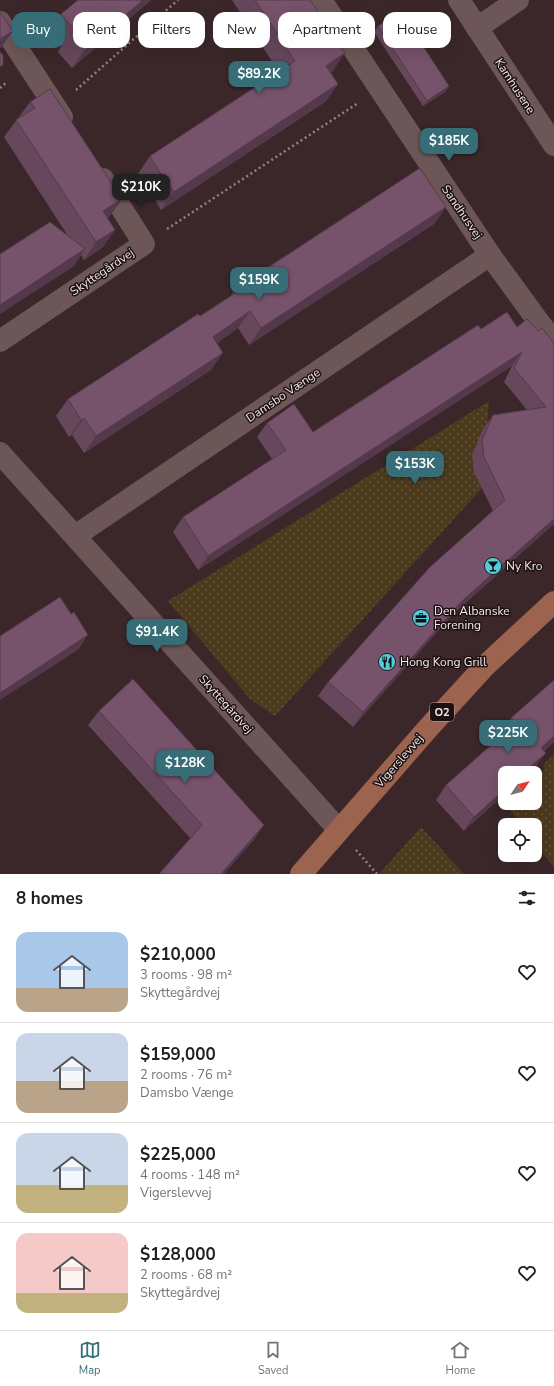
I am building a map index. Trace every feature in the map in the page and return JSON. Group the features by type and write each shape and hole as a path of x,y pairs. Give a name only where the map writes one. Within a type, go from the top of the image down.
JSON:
{"main road":[{"name":"Vigerslevvej","path":"301,874 430,726 484,667 554,602"}],"street":[{"name":"Sandhusvej","path":"321,0 490,255 538,322 554,341"},
{"name":"Kamhusene","path":"458,0 554,145"},
{"path":"477,28 518,0"},
{"path":"0,22 73,133"},
{"name":"Skyttegårdvej","path":"0,341 144,244 94,166"},
{"name":"Damsbo Vænge","path":"75,536 490,255"},
{"name":"Skyttegårdvej","path":"0,453 339,830"}],"path":[{"path":"56,107 178,0"},
{"path":"144,244 380,89"},
{"path":"339,830 377,874"}],"shaded area":[{"path":"489,401 482,488 275,716 250,699 168,601"},
{"path":"554,754 554,867 542,852 542,818 516,818 510,810 542,810 542,772 545,769 543,765"},
{"path":"421,827 464,874 379,874"}],"building":[{"path":"78,0 143,0 129,12 73,12 73,28 65,19 65,12 63,12"},
{"path":"255,0 310,0 318,12 278,12 278,35 270,23 270,12 263,12"},
{"path":"0,12 12,32 0,39"},
{"path":"383,23 383,34 378,26"},
{"path":"286,48 342,48 345,53 326,66 338,84 174,192 150,156 295,61"},
{"path":"392,48 424,48 449,86 427,101"},
{"path":"0,52 3,55 3,65 0,67"},
{"path":"50,89 122,199 103,211 115,230 96,242 16,120 35,108 30,102"},
{"path":"420,168 446,207 261,328 250,311 213,337 223,353 96,436 84,418 81,420 68,399 198,314 200,316 237,292 235,289"},
{"path":"50,222 85,249 0,305 0,254"},
{"path":"507,312 517,327 527,319 538,331 542,328 554,343 554,519 462,601 363,712 328,682 430,567 505,500 484,457 482,440 493,415 546,407 514,368 522,352 208,556 183,517 286,450 267,423 294,404 313,432 478,325 481,329"},
{"path":"60,597 71,614 74,612 88,635 0,693 0,636"},
{"path":"133,679 264,825 221,874 159,874 202,825 99,711"},
{"path":"554,680 554,736 541,748 546,753 531,766 498,766 498,795 474,817 446,785 516,723 511,718"}],"place":[{"name":"Ny Kro","path":"493,566"},
{"name":"Den Albanske Forening","path":"421,618"},
{"name":"Hong Kong Grill","path":"387,662"}]}
